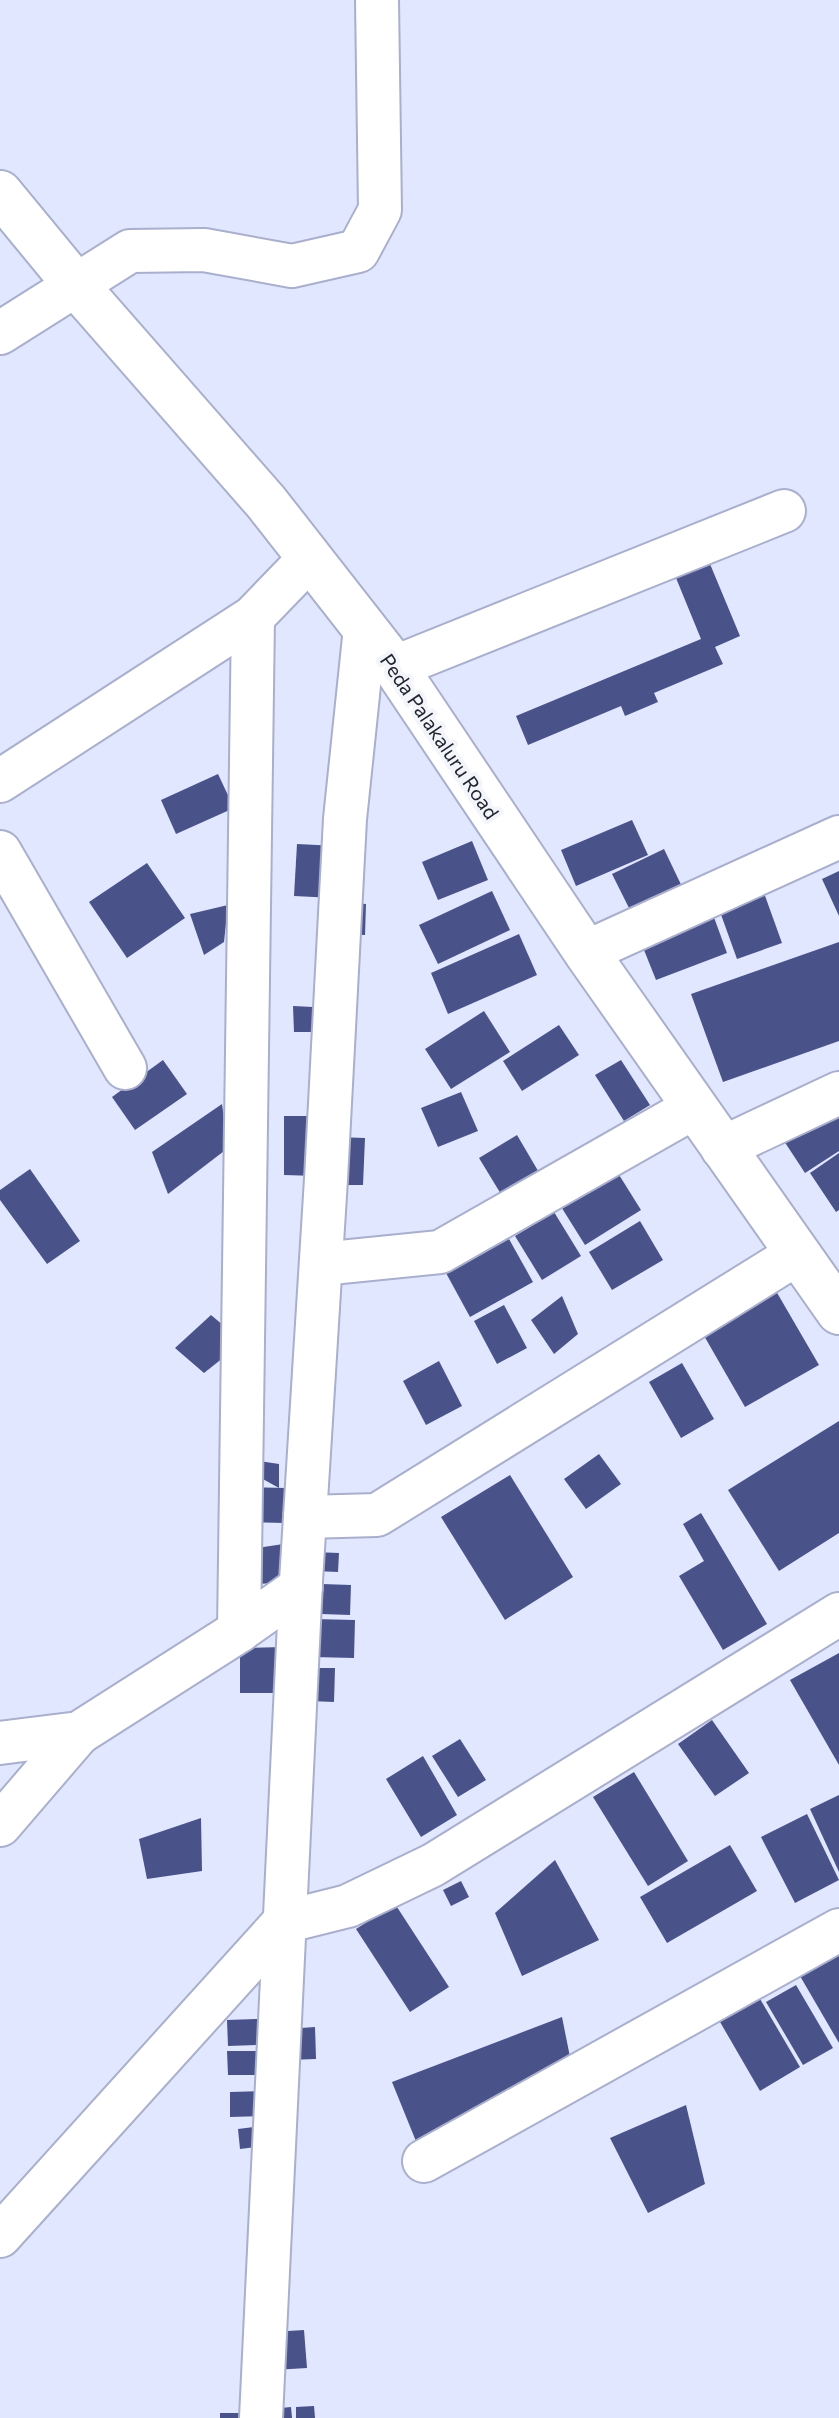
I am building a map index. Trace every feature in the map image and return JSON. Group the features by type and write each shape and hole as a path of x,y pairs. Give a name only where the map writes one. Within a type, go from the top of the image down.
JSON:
{"main road":[{"name":"Peda Palakaluru Road","path":"0,193 75,284 266,502 395,667 586,952 839,1312"}],"street":[{"path":"0,333 130,251 204,250 292,266 358,251 380,210 377,0"},
{"path":"395,667 784,511"},
{"path":"0,781 253,617 310,558"},
{"path":"239,1631 253,617"},
{"path":"261,2418 301,1587 345,819 365,628"},
{"path":"586,952 839,837"},
{"path":"0,852 125,1068"},
{"path":"722,1148 839,1093"},
{"path":"321,1264 440,1252 695,1107"},
{"path":"305,1517 377,1515 797,1254"},
{"path":"0,1825 79,1733 239,1631 301,1587"},
{"path":"0,2236 284,1922 348,1906 433,1865 839,1614"},
{"path":"0,1743 79,1733"},
{"path":"424,2161 839,1930"}],"building":[{"path":"710,564 740,636 715,647 723,664 654,693 658,702 625,716 621,706 528,745 516,716 701,639 676,578"},
{"path":"218,774 234,808 176,834 161,800"},
{"path":"632,820 648,855 576,886 561,850"},
{"path":"472,841 488,880 438,900 422,862"},
{"path":"297,844 337,846 334,898 294,896"},
{"path":"664,849 686,895 635,920 612,874"},
{"path":"147,863 185,918 127,958 89,902"},
{"path":"839,871 839,916 822,879"},
{"path":"492,891 510,930 438,964 419,925"},
{"path":"764,893 782,943 737,959 719,909"},
{"path":"345,902 366,904 365,935 344,934"},
{"path":"228,905 224,942 204,955 190,914"},
{"path":"712,912 727,953 656,980 640,940"},
{"path":"519,934 537,975 448,1014 431,973"},
{"path":"839,942 839,1041 723,1082 691,994"},
{"path":"293,1006 313,1007 313,1032 294,1032"},
{"path":"484,1011 510,1052 451,1089 425,1049"},
{"path":"559,1025 579,1055 522,1091 503,1061"},
{"path":"163,1060 187,1094 135,1130 112,1097"},
{"path":"621,1060 650,1105 624,1121 595,1075"},
{"path":"461,1092 478,1131 438,1147 421,1108"},
{"path":"222,1104 228,1148 168,1194 152,1152"},
{"path":"839,1104 839,1151 805,1173 784,1141"},
{"path":"284,1116 317,1116 316,1176 284,1175"},
{"path":"517,1135 544,1181 507,1204 479,1158"},
{"path":"337,1137 365,1138 363,1185 335,1185"},
{"path":"839,1153 839,1210 836,1212 810,1173"},
{"path":"30,1169 80,1241 47,1264 0,1200 0,1190"},
{"path":"616,1170 641,1210 585,1245 560,1205"},
{"path":"554,1212 581,1256 542,1280 515,1236"},
{"path":"640,1221 663,1260 612,1290 589,1252"},
{"path":"509,1239 533,1282 470,1317 446,1273"},
{"path":"776,1291 819,1365 745,1407 703,1334"},
{"path":"562,1296 578,1334 554,1354 531,1320"},
{"path":"504,1305 527,1348 497,1364 474,1321"},
{"path":"211,1315 243,1342 204,1373 175,1348"},
{"path":"439,1361 462,1406 426,1425 403,1381"},
{"path":"682,1363 714,1419 681,1438 649,1382"},
{"path":"839,1421 839,1533 779,1571 728,1490"},
{"path":"599,1454 621,1484 586,1509 564,1479"},
{"path":"259,1461 279,1464 279,1488 261,1478"},
{"path":"510,1475 573,1577 505,1620 441,1517"},
{"path":"244,1487 286,1488 285,1523 243,1522"},
{"path":"701,1513 767,1624 723,1650 679,1576 704,1561 683,1524"},
{"path":"290,1543 301,1581 259,1584 257,1548"},
{"path":"314,1552 339,1553 338,1572 314,1571"},
{"path":"322,1584 351,1585 350,1615 322,1614"},
{"path":"313,1619 355,1620 354,1658 313,1657"},
{"path":"283,1647 283,1693 240,1693 240,1648"},
{"path":"839,1653 839,1765 790,1680"},
{"path":"311,1668 335,1668 334,1702 310,1701"},
{"path":"712,1720 749,1773 715,1796 678,1744"},
{"path":"460,1739 486,1780 458,1797 432,1756"},
{"path":"423,1756 457,1815 421,1837 386,1779"},
{"path":"634,1772 688,1861 648,1886 593,1797"},
{"path":"839,1795 839,1872 810,1809"},
{"path":"807,1814 839,1880 795,1903 761,1837"},
{"path":"201,1818 202,1871 147,1879 139,1839"},
{"path":"730,1845 757,1891 667,1943 640,1897"},
{"path":"555,1860 599,1940 522,1976 495,1913"},
{"path":"461,1881 469,1897 451,1906 443,1890"},
{"path":"395,1904 449,1987 410,2012 356,1929"},
{"path":"839,1954 839,2043 800,1976"},
{"path":"796,1985 833,2048 803,2065 766,2002"},
{"path":"756,1992 800,2067 760,2091 716,2015"},
{"path":"562,2017 574,2077 424,2161 392,2082"},
{"path":"257,2019 257,2045 228,2046 227,2020"},
{"path":"315,2027 316,2059 288,2060 287,2029"},
{"path":"227,2051 258,2051 258,2075 228,2075"},
{"path":"265,2091 266,2116 230,2117 230,2092"},
{"path":"686,2105 705,2184 648,2213 610,2138"},
{"path":"263,2126 265,2146 240,2149 238,2129"},
{"path":"304,2330 307,2368 274,2370 272,2332"},
{"path":"314,2406 315,2418 296,2418 296,2407"},
{"path":"291,2407 292,2418 271,2418 270,2409"},
{"path":"220,2413 253,2413 253,2418 220,2418"}]}
